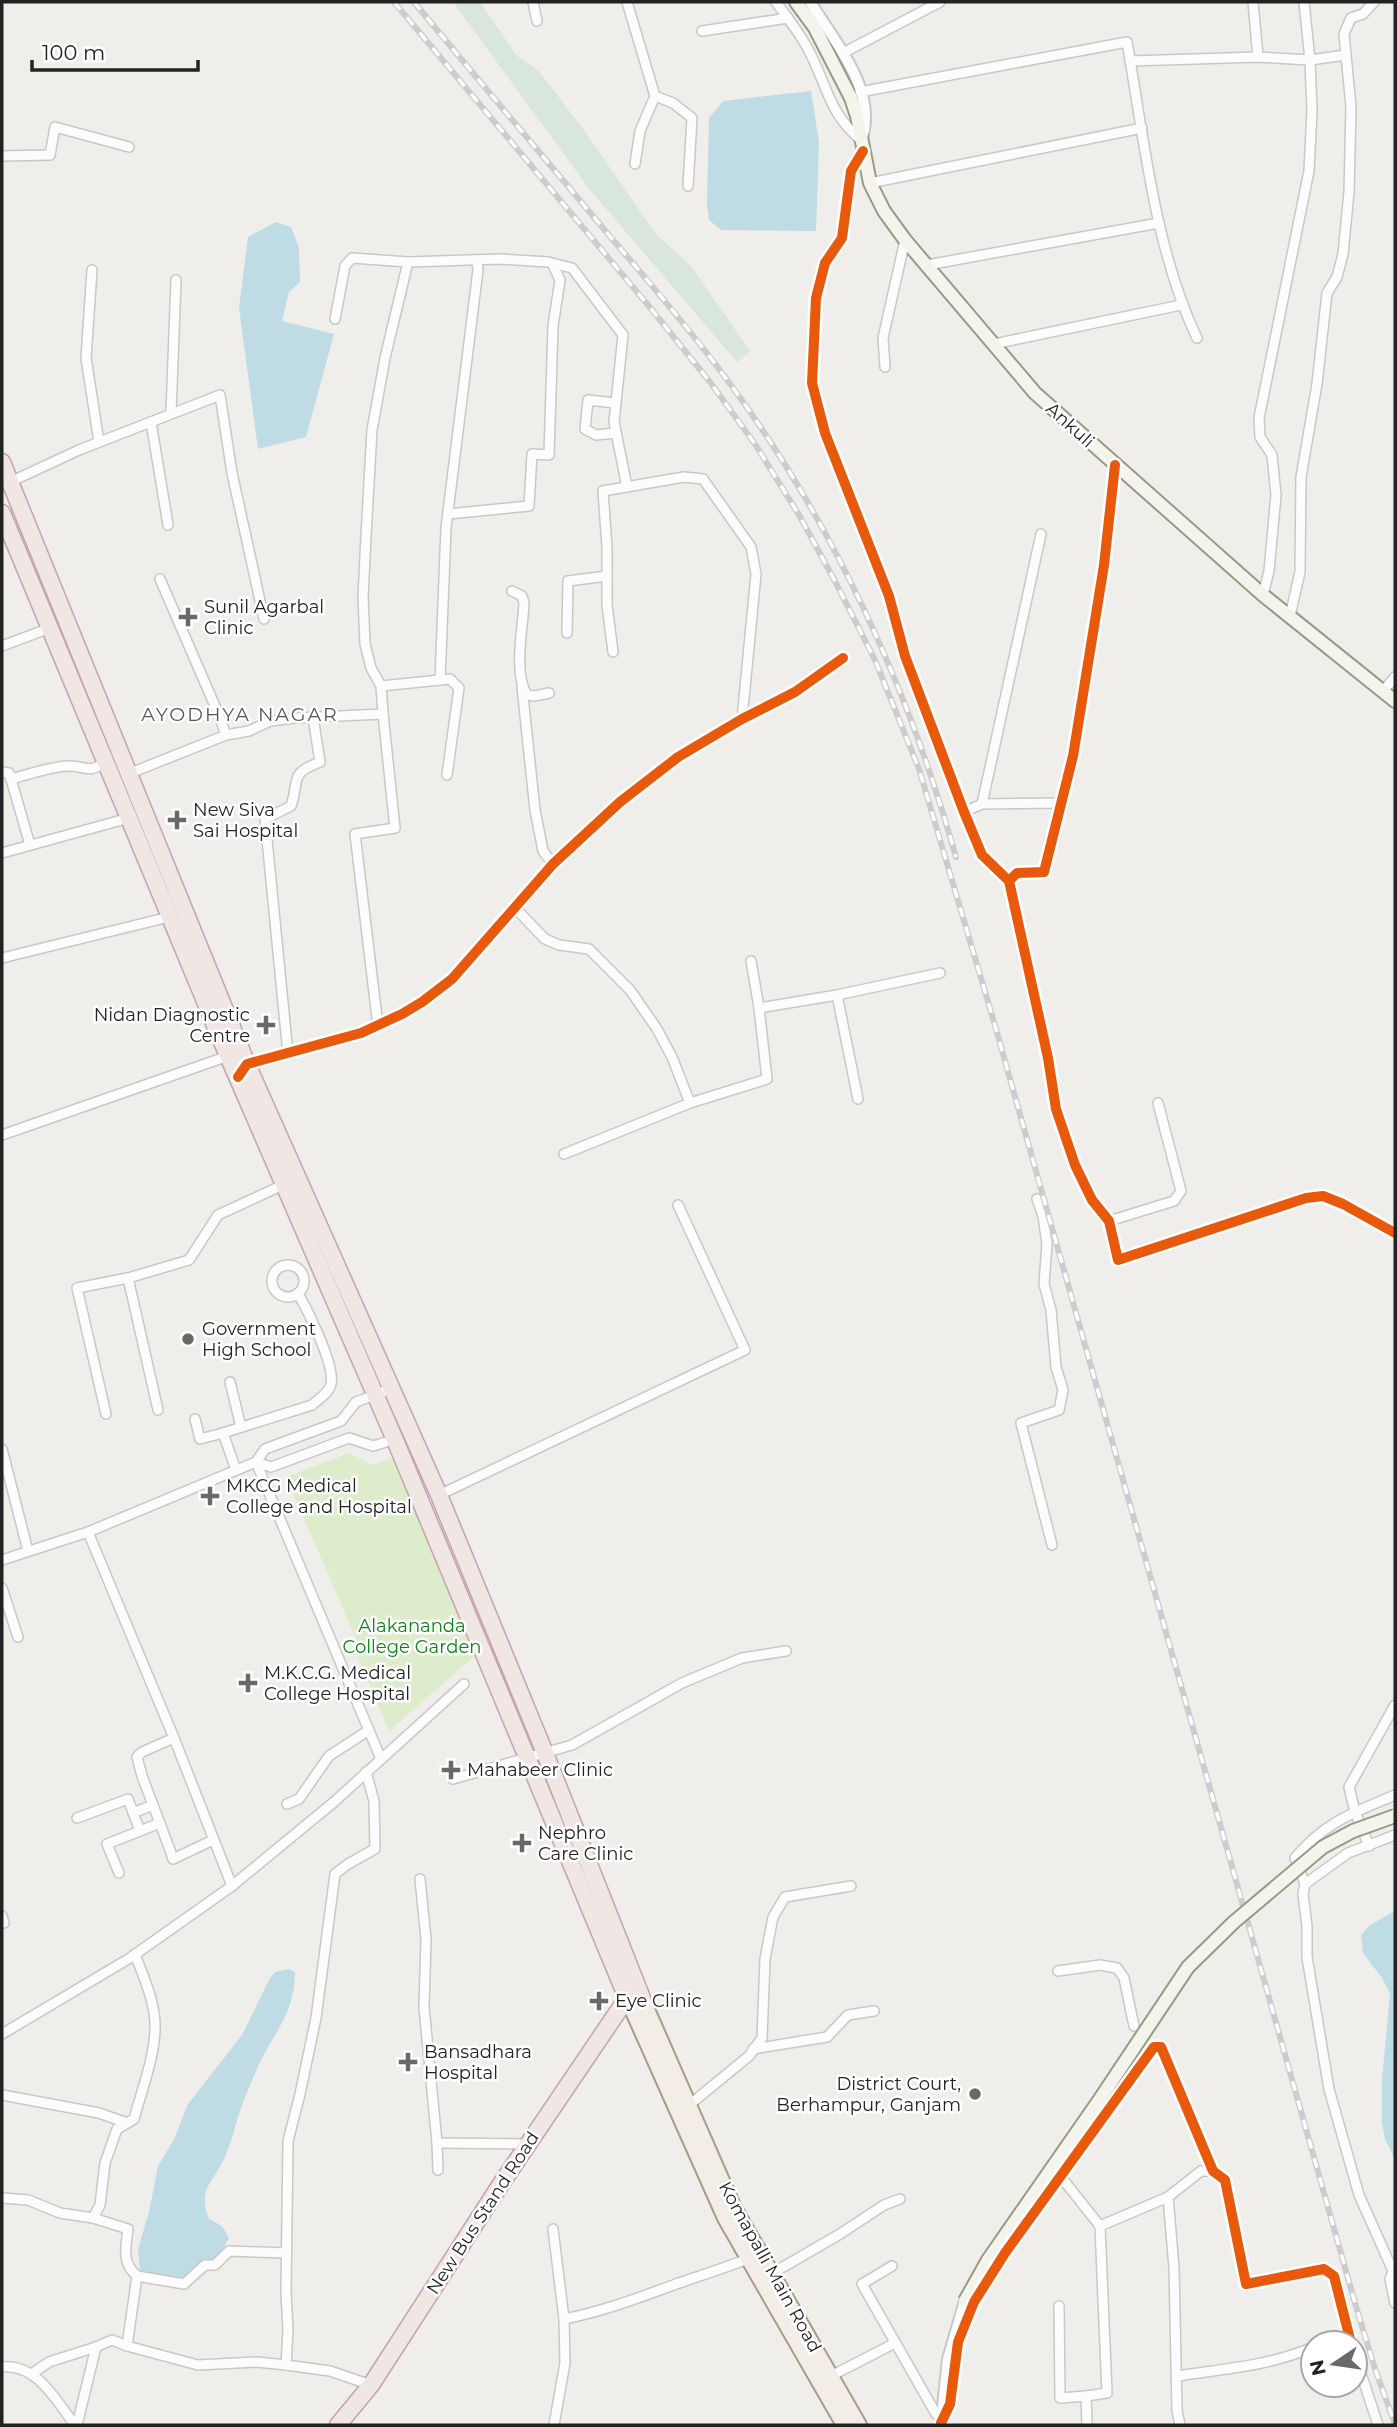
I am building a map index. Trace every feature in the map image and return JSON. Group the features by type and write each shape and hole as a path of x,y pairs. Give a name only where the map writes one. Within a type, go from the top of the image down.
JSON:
{"highway":[{"path":"2,462 128,774 177,914 285,1184 527,1759 634,1998"},
{"path":"2,513 129,818 177,914"},
{"path":"238,1062 413,1433 545,1754 634,1998"},
{"name":"New Bus Stand Road","path":"338,2425 371,2385 528,2144 634,1998"}],"main road":[{"name":"Ankuli","path":"796,2 815,28 839,72 857,116 870,183 884,211 905,240 1035,393 1263,595 1395,701"},
{"path":"965,2301 988,2260 1188,1967 1225,1930 1323,1847 1353,1831 1395,1816"},
{"path":"634,1998 683,2110 718,2202 747,2259 844,2425"},
{"name":"Komapalli Main Road","path":"683,2110 730,2201 859,2425"}],"street":[{"path":"533,2 537,21"},
{"path":"627,2 655,96 640,131 635,164"},
{"path":"776,2 811,54 837,116 862,146"},
{"path":"810,2 843,53 860,92 866,115 862,146 851,171 842,237 825,263 816,298 812,383 825,433 889,596 905,656 964,812 982,855 1009,881 1062,1133 1092,1200 1109,1221 1118,1260 1306,1198 1323,1196 1395,1233"},
{"path":"843,53 940,2"},
{"path":"1253,2 1258,57"},
{"path":"1263,595 1269,571 1276,495 1272,456 1260,437 1259,418 1309,171 1312,111 1304,2"},
{"path":"1290,616 1300,572 1301,477 1317,384 1327,293 1337,277 1343,254 1349,192 1351,107 1344,34 1350,18 1363,14 1374,2"},
{"path":"702,31 788,18"},
{"path":"860,92 1127,42 1159,223 1181,305 1197,338"},
{"path":"1130,61 1258,57 1310,60 1346,55"},
{"path":"655,96 673,103 692,118 688,186"},
{"path":"2,156 50,155 55,127 129,146"},
{"path":"870,183 1142,128"},
{"path":"927,265 1159,223"},
{"path":"885,367 883,338 905,240"},
{"path":"335,319 345,266 352,258 408,262 500,259 548,262 572,268 623,335 614,422 627,487"},
{"path":"440,680 452,468 468,365 477,261"},
{"path":"378,1026 355,834 396,828 381,686 368,658 364,612 372,430 385,358 408,262"},
{"path":"448,514 529,506 532,454 549,455 552,339 559,280 553,265"},
{"path":"92,270 86,358 99,443"},
{"path":"172,413 176,280"},
{"path":"994,344 1181,305"},
{"path":"10,482 172,413 220,396 232,473 264,619"},
{"path":"615,403 588,400 584,429 596,435 616,433"},
{"path":"151,422 168,525"},
{"path":"1009,881 1017,873 1044,872 1073,756 1104,565 1115,465"},
{"path":"613,652 607,605 603,491 684,477 703,479 751,547 756,574 742,719"},
{"path":"982,804 1041,534"},
{"path":"567,633 568,581 607,576"},
{"path":"160,579 226,735"},
{"path":"512,591 523,596 522,687 535,810 543,851 553,864"},
{"path":"2,646 50,628"},
{"path":"2,1135 238,1062 288,1054 333,1042 402,1014 452,979 553,864 620,803 678,757 742,719 795,692 843,659"},
{"path":"1383,691 1395,677"},
{"path":"381,686 450,679 459,688 447,775"},
{"path":"522,687 527,695 549,693"},
{"path":"128,774 226,735 249,731 270,721 383,715"},
{"path":"288,1054 265,819 291,806 295,796 294,783 303,769 320,762 313,717"},
{"path":"11,779 72,765 83,770 94,770 106,762"},
{"path":"2,772 9,774 11,779 30,845"},
{"path":"964,812 982,804 1061,803"},
{"path":"2,853 129,818"},
{"path":"513,907 545,939 559,946 589,949 630,990 657,1029 672,1057 690,1103"},
{"path":"2,958 177,914"},
{"path":"564,1154 690,1103 766,1079 751,961"},
{"path":"759,1008 940,973"},
{"path":"837,995 858,1099"},
{"path":"1109,1221 1174,1201 1181,1191 1158,1103"},
{"path":"106,1414 77,1288 128,1278 189,1260 218,1215 285,1184"},
{"path":"1037,1199 1043,1216 1047,1244 1044,1284 1051,1310 1056,1367 1063,1390 1059,1410 1021,1423 1052,1545"},
{"path":"439,1495 745,1350 678,1205"},
{"path":"128,1278 158,1410"},
{"path":"195,1419 200,1439 312,1405 323,1397 331,1385 330,1369 317,1332 298,1293"},
{"path":"230,1382 241,1427"},
{"path":"2,1560 88,1531 256,1462 265,1449 341,1421 356,1402 392,1388"},
{"path":"223,1433 236,1470"},
{"path":"256,1462 271,1467 349,1438 373,1446 413,1433"},
{"path":"2,1449 28,1550"},
{"path":"256,1462 381,1759"},
{"path":"88,1531 232,1886"},
{"path":"2,1588 18,1637"},
{"path":"488,1662 503,1648"},
{"path":"453,1779 572,1745 706,1672 742,1658 786,1651"},
{"path":"2,2034 135,1955 232,1886 464,1684"},
{"path":"1369,1846 1355,1812 1349,1787 1395,1705"},
{"path":"287,1804 299,1798 329,1756 369,1730"},
{"path":"174,1738 142,1752 137,1757 159,1823 173,1859 213,1840"},
{"path":"286,2365 288,2141 316,2018 335,1874 375,1849 374,1801 366,1772"},
{"path":"1395,1796 1325,1828 1311,1839 1295,1858 1305,1884 1303,1894 1307,1957 1329,2089 1359,2195 1394,2272 1390,2280 1395,2303"},
{"path":"77,1818 128,1799 139,1831"},
{"path":"132,1813 153,1805"},
{"path":"119,1874 107,1844 159,1823"},
{"path":"1305,1884 1348,1853 1395,1835"},
{"path":"420,1879 426,1939 425,2007 438,2170"},
{"path":"683,2110 750,2056 762,2038 765,1959 773,1917 785,1897 851,1886"},
{"path":"93,2218 100,2205 105,2163 117,2129 134,2119 151,2055 155,2024 152,2003 135,1955"},
{"path":"1058,1971 1100,1965 1117,1968 1124,1978 1134,2026"},
{"path":"753,2049 827,2037 848,2015 874,2011"},
{"path":"940,2421 950,2404 958,2342 974,2302 993,2270 1154,2047 1161,2048 1213,2171 1225,2180 1246,2284 1324,2269 1335,2276 1348,2329"},
{"path":"2,2095 99,2113 127,2123"},
{"path":"437,2143 528,2144"},
{"path":"1100,2226 1168,2197 1201,2171 1213,2171"},
{"path":"1059,2306 1060,2398 1107,2393 1100,2226 1062,2177"},
{"path":"1168,2197 1174,2268 1180,2425"},
{"path":"771,2274 884,2205 900,2199"},
{"path":"2,2201 28,2200 60,2213 93,2218 128,2229 126,2260 128,2268 136,2276 184,2284 205,2265 215,2266 229,2251 286,2253"},
{"path":"553,2229 564,2319 565,2363 554,2425"},
{"path":"564,2319 592,2314 635,2300 747,2259"},
{"path":"892,2266 862,2284 940,2421"},
{"path":"127,2346 136,2276"},
{"path":"940,2421 948,2359 965,2301"},
{"path":"33,2373 49,2362 112,2340 198,2365 257,2362 286,2365 330,2371 371,2385"},
{"path":"831,2376 895,2343"},
{"path":"76,2425 96,2347"},
{"path":"1177,2376 1256,2365 1299,2353"},
{"path":"2,2367 13,2366 33,2373 76,2425"},
{"path":"1086,2396 1087,2425"},
{"path":"1369,2398 1378,2425"}],"green space":[{"name":"Alakananda College Garden","path":"349,1453 373,1465 394,1457 479,1652 389,1731 359,1660 357,1641 286,1477"}],"shaded area":[{"path":"453,2 480,2 517,56 539,71 586,133 655,233 691,266 750,351 737,362 590,190"}],"water":[{"path":"811,91 819,142 816,231 721,230 709,220 707,204 709,118 723,101"},
{"path":"276,222 291,227 299,248 300,282 289,292 282,321 334,334 306,437 258,449 239,308 248,237"},
{"path":"1395,1911 1395,2159 1385,2139 1382,2123 1382,2080 1390,1993 1363,1953 1361,1935 1370,1925"},
{"path":"289,1969 295,1972 288,2009 258,2066 226,2154 205,2194 209,2219 222,2226 229,2238 216,2261 180,2281 146,2276 140,2272 138,2249 158,2166 174,2139 188,2104 242,2035 270,1978 275,1972"}],"railway":[{"path":"394,2 710,382 755,444 799,515 875,660 919,769 994,1022 1355,2303 1395,2424"},
{"path":"414,2 683,323 764,432 799,488 863,607 915,730 956,857"}],"cycle path":[{"path":"863,151 851,171 842,238 825,263 816,298 812,383 825,433 889,596 905,656 964,812 982,855 1009,881"},
{"path":"1115,465 1104,565 1073,756 1044,872 1017,873 1009,881 1048,1058 1056,1109 1075,1165 1092,1200 1109,1221 1118,1260 1306,1198 1323,1196 1395,1233"},
{"path":"238,1077 247,1064 361,1033 422,1002 452,979 553,864 620,802 678,757 742,719 795,692 843,658"},
{"path":"941,2423 950,2404 958,2342 974,2302 1005,2253 1154,2047 1161,2047 1213,2171 1225,2180 1246,2284 1324,2269 1334,2276 1347,2329"}],"place":[{"name":"Sunil Agarbal Clinic","path":"188,617"},
{"name":"New Siva Sai Hospital","path":"177,820"},
{"name":"Nidan Diagnostic Centre","path":"266,1025"},
{"name":"Government High School","path":"188,1339"},
{"name":"MKCG Medical College and Hospital","path":"210,1496"},
{"name":"M.K.C.G. Medical College Hospital","path":"248,1683"},
{"name":"Mahabeer Clinic","path":"451,1770"},
{"name":"Nephro Care Clinic","path":"522,1843"},
{"name":"Eye Clinic","path":"599,2001"},
{"name":"Bansadhara Hospital","path":"408,2062"},
{"name":"District Court, Berhampur, Ganjam","path":"975,2094"}],"district":[{"name":"AYODHYA NAGAR","path":"240,714"}]}
